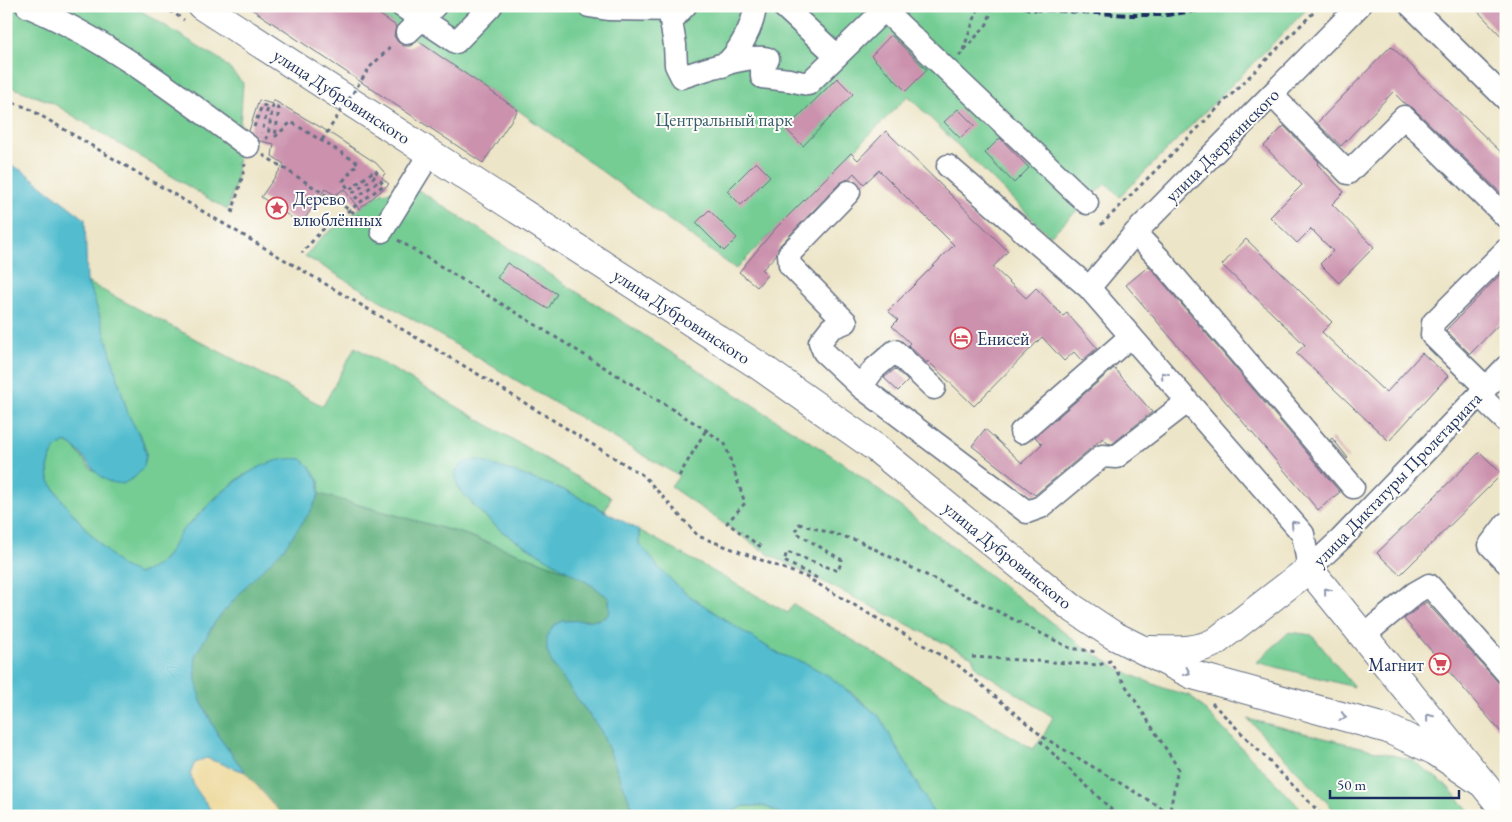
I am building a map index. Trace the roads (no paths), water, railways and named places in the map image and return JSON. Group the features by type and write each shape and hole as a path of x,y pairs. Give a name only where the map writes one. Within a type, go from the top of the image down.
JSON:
{"main road":[{"name":"улица Дубровинского","path":"202,6 758,365 876,448 1071,607 1113,635 1193,675 1388,729 1435,751 1482,783"},
{"name":"улица Дубровинского","path":"1144,650 1193,650 1205,647 1215,642 1309,569 1506,812"}],"street":[{"path":"27,6 112,50 248,146"},
{"path":"402,6 456,42 491,6"},
{"path":"589,6 608,9 683,8"},
{"path":"723,66 730,61 747,34 755,6"},
{"path":"783,6 837,56"},
{"name":"улица Дзержинского","path":"1088,288 1135,233 1359,6"},
{"path":"1411,6 1506,99"},
{"path":"683,8 671,22 676,65 682,77 744,59 764,57 768,59 762,67 762,77 808,84 882,8 1087,203"},
{"path":"1272,95 1348,173 1404,117 1506,217"},
{"path":"382,231 430,153"},
{"name":"улица Дубровинского","path":"948,166 1088,288 1131,336 1303,534 1309,569"},
{"path":"849,192 789,254 790,265 846,322 831,328 820,342 824,352 862,387 1027,512 1041,507 1102,456 1116,458 1187,402"},
{"path":"1135,233 1166,266 1353,487"},
{"path":"1506,250 1433,322 1432,335 1506,421"},
{"path":"1021,432 1131,336"},
{"path":"862,387 874,369 895,351 934,388"},
{"name":"улица Диктатуры Пролетариата","path":"1309,569 1341,539 1506,367"},
{"path":"1506,524 1490,545 1506,562"},
{"path":"1363,636 1415,593 1429,585 1506,672"}],"water":[{"path":"6,163 23,171 85,219 87,282 94,298 128,414 143,442 146,453 144,467 135,477 123,484 110,482 102,477 76,449 65,442 57,447 51,456 48,469 49,481 86,529 121,566 138,574 157,565 168,554 184,529 230,486 257,468 271,462 286,459 302,459 319,481 319,494 312,509 284,548 247,585 215,622 195,656 196,680 201,701 219,737 245,772 206,758 195,763 190,773 194,786 215,816 6,816 6,614 11,609 6,601"},
{"path":"477,460 567,491 639,530 639,544 658,567 684,592 777,653 807,664 829,676 879,716 935,816 786,816 764,806 744,806 723,816 636,816 601,731 553,665 547,651 547,637 553,626 562,621 597,620 606,617 610,611 609,598 593,586 504,533 481,513 458,488 455,473 464,463"}],"railway":[{"path":"1022,6 1031,9 1129,15 1167,15 1229,6"}],"place":[{"name":"Дерево влюблённых","path":"277,208"},
{"name":"Енисей","path":"961,338"},
{"name":"Магнит","path":"1440,664"}],"park label":[{"name":"Центральный парк","path":"724,119"}]}
